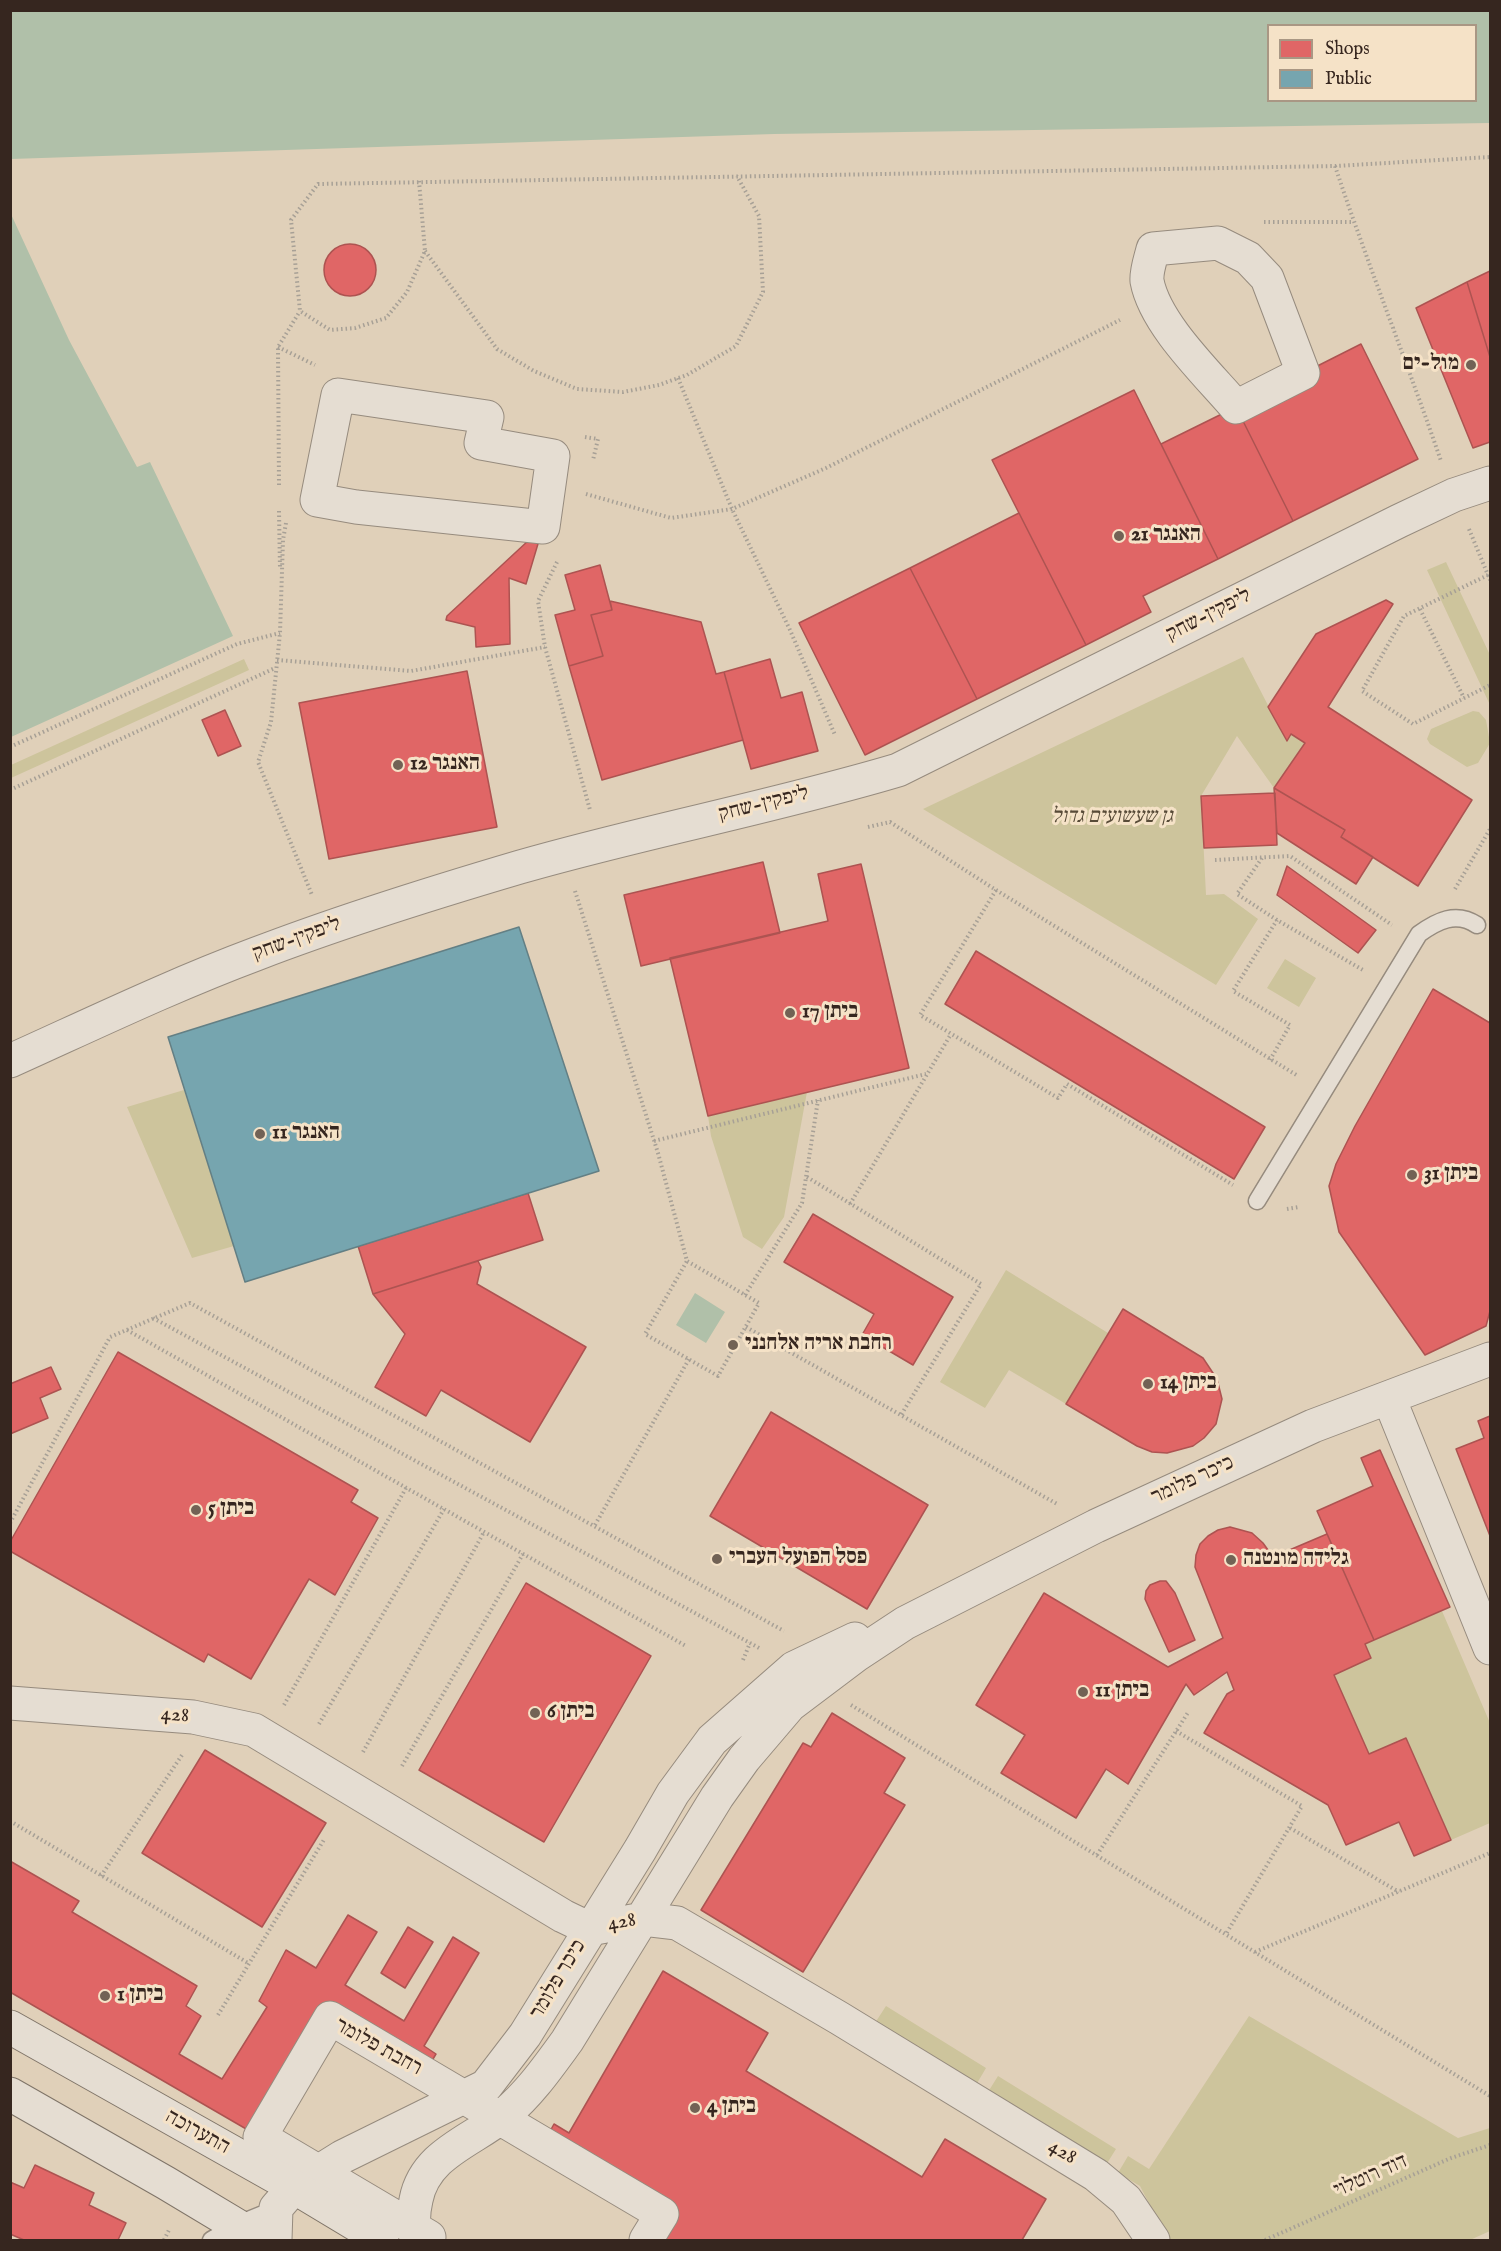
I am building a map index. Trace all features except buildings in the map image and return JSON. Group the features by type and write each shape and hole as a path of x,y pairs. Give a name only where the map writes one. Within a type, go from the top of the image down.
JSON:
{"street":[{"path":"1218,243 1248,258 1267,278 1303,373 1236,407 1166,326 1158,311 1147,279 1153,249 1218,243"},
{"path":"338,395 487,417 482,443 553,456 552,540 318,500 338,395"},
{"name":"ליפקין-שחק","path":"10,1061 255,954 326,929 520,867 600,845 852,784 898,770 1454,495 1491,483"},
{"name":"כיכר פלומר","path":"422,2236 413,2213 418,2190 429,2169 446,2153 499,2118 530,2090 567,2041 717,1797 766,1731 790,1705 855,1656 905,1623 1096,1526 1313,1426 1491,1359"},
{"path":"1389,1398 1491,1647"},
{"name":"כיכר פלומר","path":"296,2189 342,2157 486,2086 525,2035 673,1793 712,1740 794,1668 848,1641 905,1623"},
{"name":"428","path":"10,1703 193,1717 254,1730 563,1916 590,1929 643,1919 677,1923 854,2026 1096,2175 1126,2200 1153,2241"},
{"name":"רחבת פלומר","path":"422,2236 296,2189 260,2137 330,2018 662,2214 646,2241"},
{"name":"התערוכה","path":"10,2027 296,2189 382,2241"},
{"path":"10,2094 166,2183 236,2235"},
{"path":"275,2241 296,2189"}],"lane":[{"path":"1257,1201 1419,934 1434,923 1452,917 1468,920 1477,925"},
{"path":"236,2235 296,2189"}],"path":[{"path":"317,366 278,347 300,311 291,220 318,184 1335,166 1491,157"},
{"path":"1335,166 1353,222 1454,495 1491,580"},
{"path":"425,251 497,349 534,371 577,388 623,392 659,386 687,375 736,346 763,292 759,216 737,176"},
{"path":"300,311 330,330 355,328 386,318 407,292 425,251 419,181"},
{"path":"1262,222 1353,222"},
{"path":"588,484 585,495 671,518 732,509 826,468 1125,318"},
{"path":"678,378 732,509 790,630 835,735"},
{"path":"576,436 598,439 593,461"},
{"path":"552,540 538,601 545,647 600,845"},
{"path":"1488,574 1404,616 1362,691 1413,724 1491,685"},
{"path":"1420,609 1464,698"},
{"path":"10,747 237,644 280,633 271,722 258,762 326,929"},
{"path":"277,660 411,672 545,647"},
{"path":"10,790 276,668"},
{"path":"868,827 890,822 1301,1078"},
{"path":"1434,923 1491,829"},
{"path":"564,855 654,1141 687,1261 759,1303 718,1376 645,1334 687,1261"},
{"path":"1215,860 1290,856 1395,927"},
{"path":"1263,857 1237,894 1365,971"},
{"path":"996,890 920,1015 1058,1098 1067,1084 1274,1211 1299,1207"},
{"path":"1270,1060 1290,1025 1233,991 1277,920"},
{"path":"850,1204 951,1034"},
{"path":"654,1141 926,1074"},
{"path":"745,1295 802,1203 818,1100"},
{"path":"807,1177 981,1284 901,1415"},
{"path":"10,1523 110,1336 190,1303 788,1633"},
{"path":"153,1318 768,1653"},
{"path":"746,1327 1058,1505"},
{"path":"126,1330 686,1646"},
{"path":"595,1526 689,1359"},
{"path":"282,1710 406,1488"},
{"path":"315,1731 444,1509"},
{"path":"361,1757 484,1532"},
{"path":"402,1766 523,1554"},
{"path":"742,1664 750,1643"},
{"path":"841,1699 1491,2096"},
{"path":"1097,1855 1189,1711"},
{"path":"1176,1731 1302,1806 1226,1934"},
{"path":"100,1876 185,1751"},
{"path":"10,1821 248,1963"},
{"path":"1290,1828 1399,1892"},
{"path":"218,2015 325,1838"},
{"path":"1255,1952 1491,1853"},
{"name":"דוד רוטלוי","path":"1265,2241 1452,2158 1491,2145"},
{"path":"164,2241 170,2230 168,2212 156,2197 166,2183"}],"green space":[{"path":"1446,562 1490,655 1490,705 1427,570"},
{"name":"גן שעשועים גדול","path":"1243,657 1286,740 1291,734 1305,743 1274,788 1237,736 1201,796 1206,895 1224,894 1258,919 1216,985 923,809"},
{"path":"244,659 249,670 11,778 11,765"},
{"path":"1473,711 1479,712 1486,720 1490,743 1478,763 1467,767 1430,744 1427,739 1431,729"},
{"path":"1285,959 1316,978 1299,1007 1267,988"},
{"path":"184,1090 234,1246 192,1258 127,1107"},
{"path":"807,1092 784,1217 762,1249 743,1237 711,1136 708,1116"},
{"path":"1006,1270 1108,1333 1066,1404 1009,1370 985,1408 940,1382"},
{"path":"1442,1611 1490,1723 1490,1823 1451,1840 1406,1738 1369,1754 1334,1675 1371,1658 1365,1644"},
{"path":"886,2006 986,2068 976,2085 875,2023"},
{"path":"1249,2016 1458,2138 1490,2128 1490,2231 1470,2240 1168,2240 1140,2186 1118,2173 1128,2156 1149,2169"},
{"path":"998,2076 1116,2149 1106,2165 988,2092"}],"shaded area":[{"path":"10,11 1490,11 1490,123 774,134 11,159"},
{"path":"10,212 69,340 137,467 150,462 233,636 11,737"},
{"path":"695,1293 725,1312 706,1343 676,1325"}],"place":[{"name":"מול-ים","path":"1471,365"},
{"name":"האנגר 21","path":"1119,536"},
{"name":"האנגר 12","path":"398,765"},
{"name":"ביתן 17","path":"790,1013"},
{"name":"האנגר 11","path":"260,1134"},
{"name":"ביתן 31","path":"1412,1175"},
{"name":"רחבת אריה אלחנני","path":"733,1345"},
{"name":"ביתן 14","path":"1148,1384"},
{"name":"ביתן 5","path":"196,1510"},
{"name":"פסל הפועל העברי","path":"717,1559"},
{"name":"גלידה מונטנה","path":"1231,1560"},
{"name":"ביתן 11","path":"1083,1692"},
{"name":"ביתן 6","path":"535,1713"},
{"name":"ביתן 1","path":"105,1996"},
{"name":"ביתן 4","path":"695,2108"}]}
